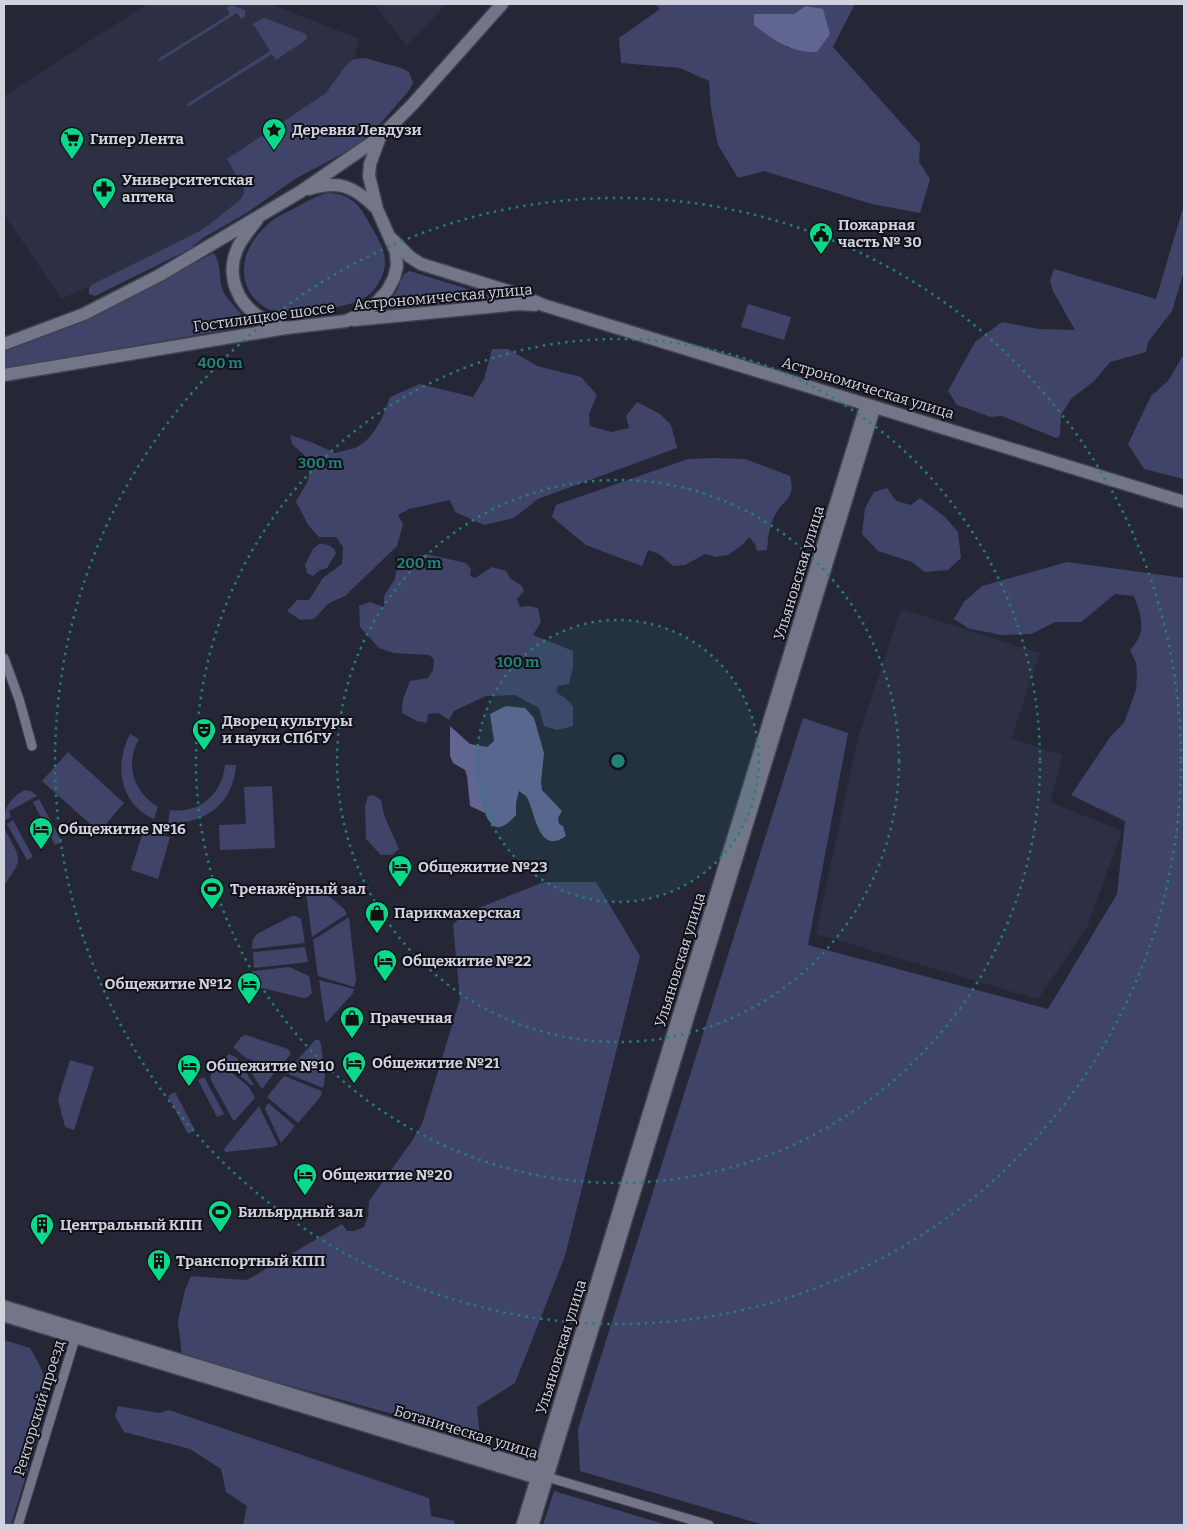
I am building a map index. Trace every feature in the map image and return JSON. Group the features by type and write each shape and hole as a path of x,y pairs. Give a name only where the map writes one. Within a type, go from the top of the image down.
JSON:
{"main road":[{"name":"Гостилицкое шоссе","path":"4,344 84,314 160,275 300,192 380,137 412,105 502,4"},
{"name":"Гостилицкое шоссе","path":"4,375 286,328 346,321 363,313 387,291 394,278 397,266 396,252 377,209 369,176 370,164 380,137"},
{"path":"300,192 331,184 344,186 365,197 377,209"},
{"path":"260,216 238,246 232,268 233,279 236,290 251,311 264,319 286,328"},
{"name":"Астрономическая улица","path":"391,238 421,264 518,294 543,305 1184,502"},
{"name":"Астрономическая улица","path":"346,321 520,304 543,305"}],"street":[{"name":"Ульяновская улица","path":"522,1525 541,1475 871,406"},
{"path":"4,658 6,672 20,699 32,746"},
{"name":"Ботаническая улица","path":"4,1306 76,1333 541,1475"},
{"name":"Ботаническая улица","path":"4,1316 76,1333"},
{"name":"Ректорский проезд","path":"18,1525 76,1333"},
{"name":"Ульяновская улица","path":"533,1525 541,1475"},
{"path":"541,1475 709,1525"}],"shaded area":[{"path":"147,4 271,4 359,39 354,59 328,96 250,196 209,231 61,299 4,214 4,96"},
{"path":"374,4 446,4 407,46"},
{"path":"655,4 855,4 833,47 920,144 919,162 930,179 920,213 872,204 764,171 738,178 718,145 711,109 709,81 680,68 621,63 619,38 660,9","holes":["805,6 790,49 754,25 755,14 794,14"]},
{"path":"232,5 245,10 245,17 241,19 237,13 160,61 158,59 230,14 226,7"},
{"path":"805,6 823,9 830,34 817,52 807,52 783,45 754,25 754,14 794,14"},
{"path":"265,18 306,34 307,39 276,60 272,54 189,106 187,104 270,51 253,24"},
{"path":"366,58 399,67 409,72 413,83 408,92 379,125 355,147 295,179 248,212 203,238 188,250 95,296 89,294 89,287 93,284 202,230 240,200 244,194 244,189 227,159 326,93 347,64 354,59"},
{"path":"328,193 344,196 355,203 360,208 379,241 384,253 385,266 375,289 360,300 341,306 282,312 273,311 261,305 248,289 245,279 245,260 253,241 277,217"},
{"path":"1184,205 1184,271 1172,311 1148,342 1146,352 1110,362 1094,381 1071,399 1061,415 1060,436 1056,438 1002,416 991,417 957,405 948,391 975,342 1002,322 1039,329 1075,330 1053,291 1050,280 1054,269 1156,299"},
{"path":"214,253 218,262 223,291 243,316 247,326 4,369 4,351 91,316"},
{"path":"410,271 490,296 489,300 394,310 388,308 404,274"},
{"path":"748,304 791,317 784,340 741,327"},
{"path":"492,349 508,349 537,366 581,377 597,395 589,414 590,426 611,432 629,428 626,416 637,402 660,414 671,425 677,448 538,499 514,518 484,525 455,512 450,500 409,509 398,515 403,524 397,546 345,596 329,603 314,619 300,620 287,611 297,600 309,600 323,578 342,564 343,547 336,537 319,537 308,525 296,501 308,481 311,461 292,444 290,435 335,453 355,448 373,433 385,412 390,397 420,384 473,397 484,379"},
{"path":"1184,354 1184,479 1144,469 1128,444 1151,396 1168,381"},
{"path":"688,459 745,459 790,476 790,494 773,519 767,550 757,551 755,544 749,537 742,545 728,555 716,557 705,554 685,565 673,566 659,554 648,550 642,566 586,545 552,517 556,505"},
{"path":"887,488 896,501 911,505 920,498 945,517 958,532 961,558 948,570 925,572 912,562 878,551 862,534 865,508 874,492"},
{"path":"319,544 325,544 333,548 336,553 327,568 320,570 313,576 307,573 305,565 313,549"},
{"path":"426,554 466,563 471,569 470,576 475,578 492,567 506,571 511,579 522,586 524,591 517,599 520,607 538,608 541,622 533,635 573,651 573,668 569,684 558,686 556,692 573,706 573,726 557,730 544,726 539,708 515,695 486,696 454,711 449,720 439,713 428,714 427,723 417,721 402,713 403,699 410,681 428,678 433,670 434,659 429,655 394,653 379,648 360,627 359,606 370,602 384,607 384,596 395,579 398,562"},
{"path":"1067,562 1184,578 1184,1525 764,1525 580,1471 578,1429 803,718 848,733 808,945 1048,1009 1117,894 1125,821 1071,795 1111,736 1124,723 1136,690 1136,663 1130,650 1139,637 1141,618 1134,596 1115,594 1081,622 1055,622 1031,634 1002,635 970,629 954,619 964,602 982,586"},
{"path":"901,609 1040,653 1011,739 1063,755 1050,802 1122,831 1088,925 1038,999 816,934 858,738"},
{"path":"506,706 525,708 534,718 544,753 542,790 562,811 558,818 559,824 563,826 566,836 556,841 549,840 543,836 526,796 519,791 516,815 503,826 499,827 491,824 485,813 470,806 465,770 453,763 450,756 450,726 470,744 487,747 494,741 490,714"},
{"path":"130,734 139,739 132,758 134,777 137,786 143,794 158,807 154,819 142,812 133,803 123,782 122,758"},
{"path":"68,752 124,803 99,832 42,781"},
{"path":"225,765 236,765 234,779 223,801 215,809 194,820 168,823 170,810 191,809 208,800 219,785"},
{"path":"272,786 275,848 220,850 219,825 246,824 244,787"},
{"path":"25,790 31,791 37,796 9,811 11,817 5,820 7,806 17,795"},
{"path":"373,795 381,800 384,815 399,849 392,855 381,855 366,839 365,806 368,796"},
{"path":"39,799 62,842 55,845 33,802"},
{"path":"13,820 33,857 27,860 7,824"},
{"path":"4,828 16,851 18,862 4,885"},
{"path":"143,832 170,837 158,879 131,870"},
{"path":"544,882 596,882 640,956 565,1256 515,1383 477,1407 480,1438 182,1356 178,1321 185,1290 191,1276 249,1279 342,1224 347,1231 354,1231 364,1227 368,1216 369,1201 422,1124 460,999 453,925 463,914"},
{"path":"313,886 318,887 344,909 347,914 312,937 306,893"},
{"path":"292,916 301,919 305,943 252,949 253,939 257,934"},
{"path":"349,917 356,980 354,987 318,976 313,940"},
{"path":"305,947 308,962 254,968 253,952"},
{"path":"289,967 309,976 312,993 308,997 303,998 262,988 256,982 254,971"},
{"path":"319,980 354,989 353,993 327,1022 325,1021"},
{"path":"246,1035 288,1049 291,1054 277,1070 246,1058 233,1047 242,1036"},
{"path":"315,1040 319,1040 321,1044 325,1077 323,1088 286,1073"},
{"path":"229,1054 237,1058 254,1085 251,1085 222,1060"},
{"path":"70,1060 94,1067 74,1130 65,1127 58,1099"},
{"path":"243,1060 275,1072 262,1089"},
{"path":"220,1063 249,1087 255,1098 235,1120 233,1120 210,1078"},
{"path":"284,1076 322,1091 321,1096 298,1123 267,1097"},
{"path":"204,1077 224,1114 217,1117 198,1080"},
{"path":"175,1092 195,1130 188,1134 168,1096"},
{"path":"268,1103 295,1126 281,1143 265,1109"},
{"path":"259,1106 278,1145 225,1152 224,1149"},
{"path":"4,1340 30,1348 39,1363 46,1384 46,1409 11,1525 4,1525"},
{"path":"118,1406 159,1413 169,1410 429,1498 431,1516 455,1521 454,1525 243,1525 247,1506 226,1492 221,1469 190,1449 124,1432 115,1416"},
{"path":"554,1491 667,1525 543,1525"}],"place":[{"name":"Деревня Левдузи","path":"274,151"},
{"name":"Гипер Лента","path":"72,160"},
{"name":"Университетская аптека","path":"104,210"},
{"name":"Пожарная часть № 30","path":"821,255"},
{"name":"Дворец культуры и науки СПбГУ","path":"204,751"},
{"name":"Общежитие №16","path":"41,850"},
{"name":"Общежитие №23","path":"400,888"},
{"name":"Тренажёрный зал","path":"212,910"},
{"name":"Парикмахерская","path":"377,934"},
{"name":"Общежитие №22","path":"385,982"},
{"name":"Общежитие №12","path":"249,1005"},
{"name":"Прачечная","path":"352,1039"},
{"name":"Общежитие №21","path":"354,1084"},
{"name":"Общежитие №10","path":"189,1087"},
{"name":"Общежитие №20","path":"305,1196"},
{"name":"Бильярдный зал","path":"220,1233"},
{"name":"Центральный КПП","path":"42,1246"},
{"name":"Транспортный КПП","path":"159,1282"}]}
